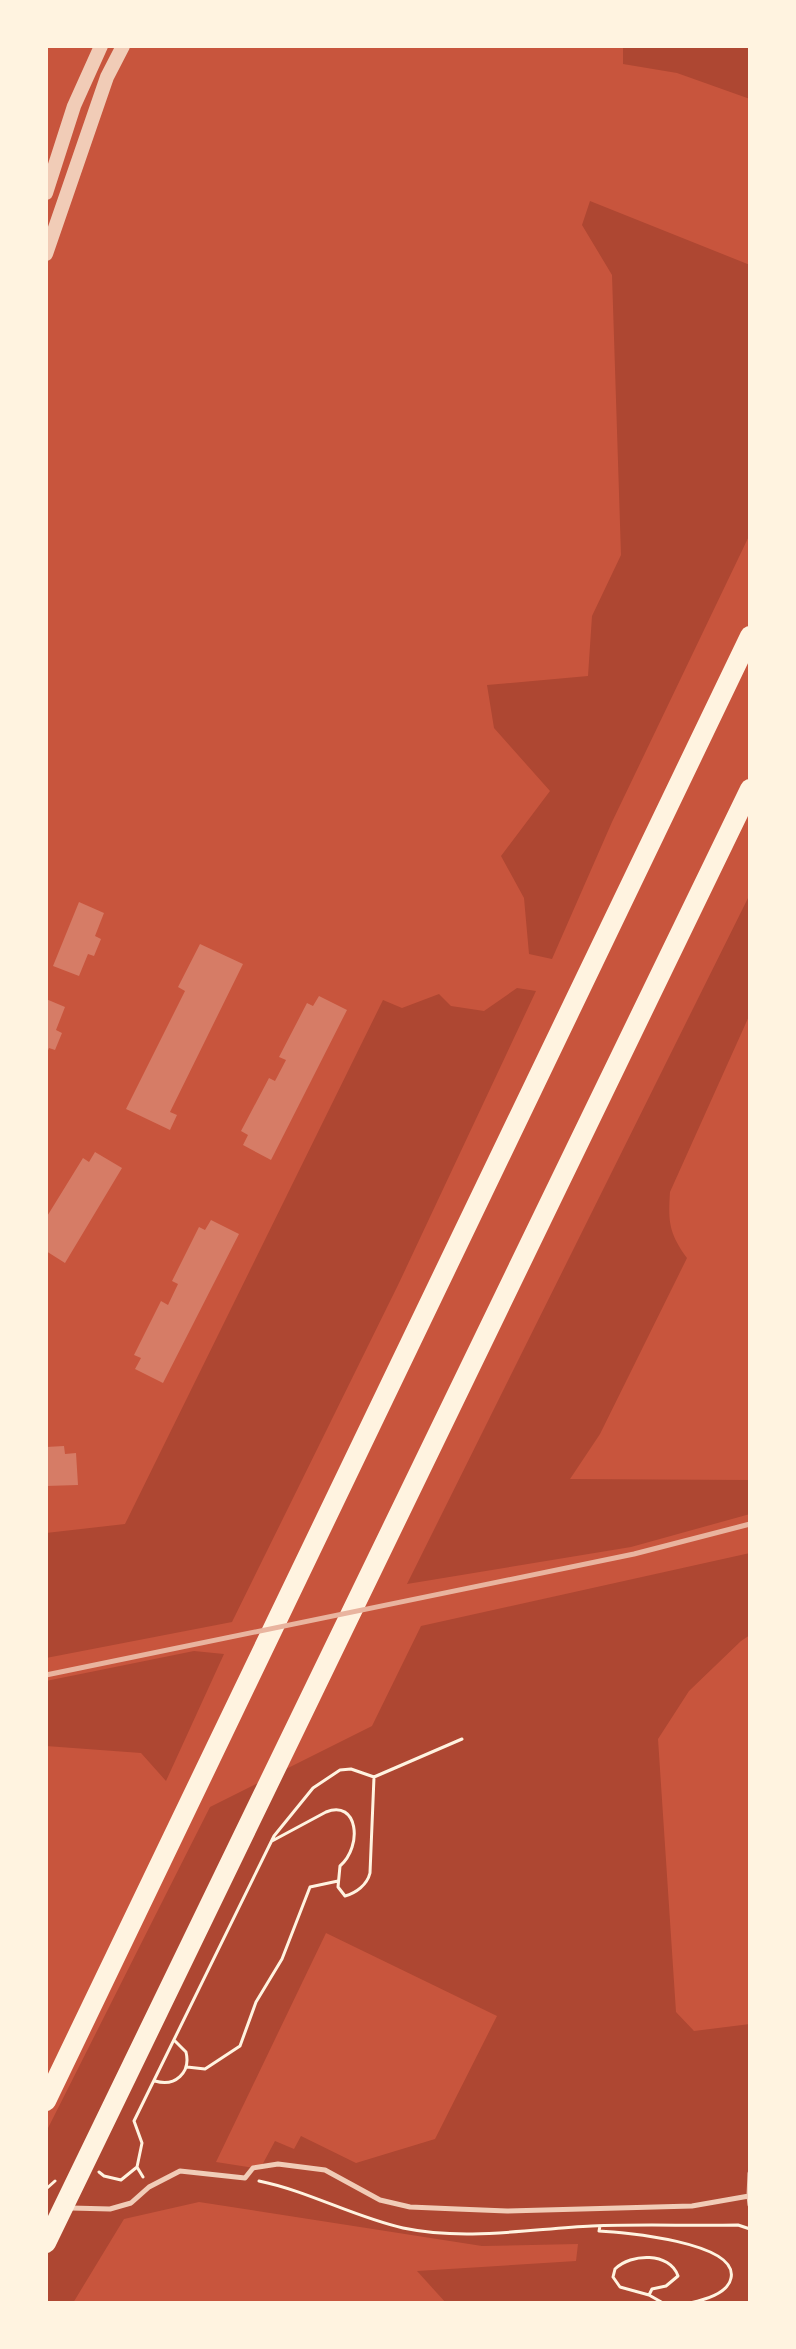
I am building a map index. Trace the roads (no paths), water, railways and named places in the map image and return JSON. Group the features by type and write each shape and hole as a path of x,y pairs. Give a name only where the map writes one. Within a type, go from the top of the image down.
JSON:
{"highway":[{"path":"46,2101 750,636"},
{"path":"46,2243 750,789"}],"street":[{"path":"46,193 74,106 101,46"},
{"path":"46,254 107,77 123,46"}],"lane":[{"path":"58,2207 110,2209 131,2203 149,2187 180,2171 245,2178 253,2168 278,2164 325,2170 380,2200 410,2207 507,2211 692,2206 749,2196"},
{"path":"750,2173 750,2205"}],"railway":[{"path":"46,1675 634,1554 750,1524"}]}
